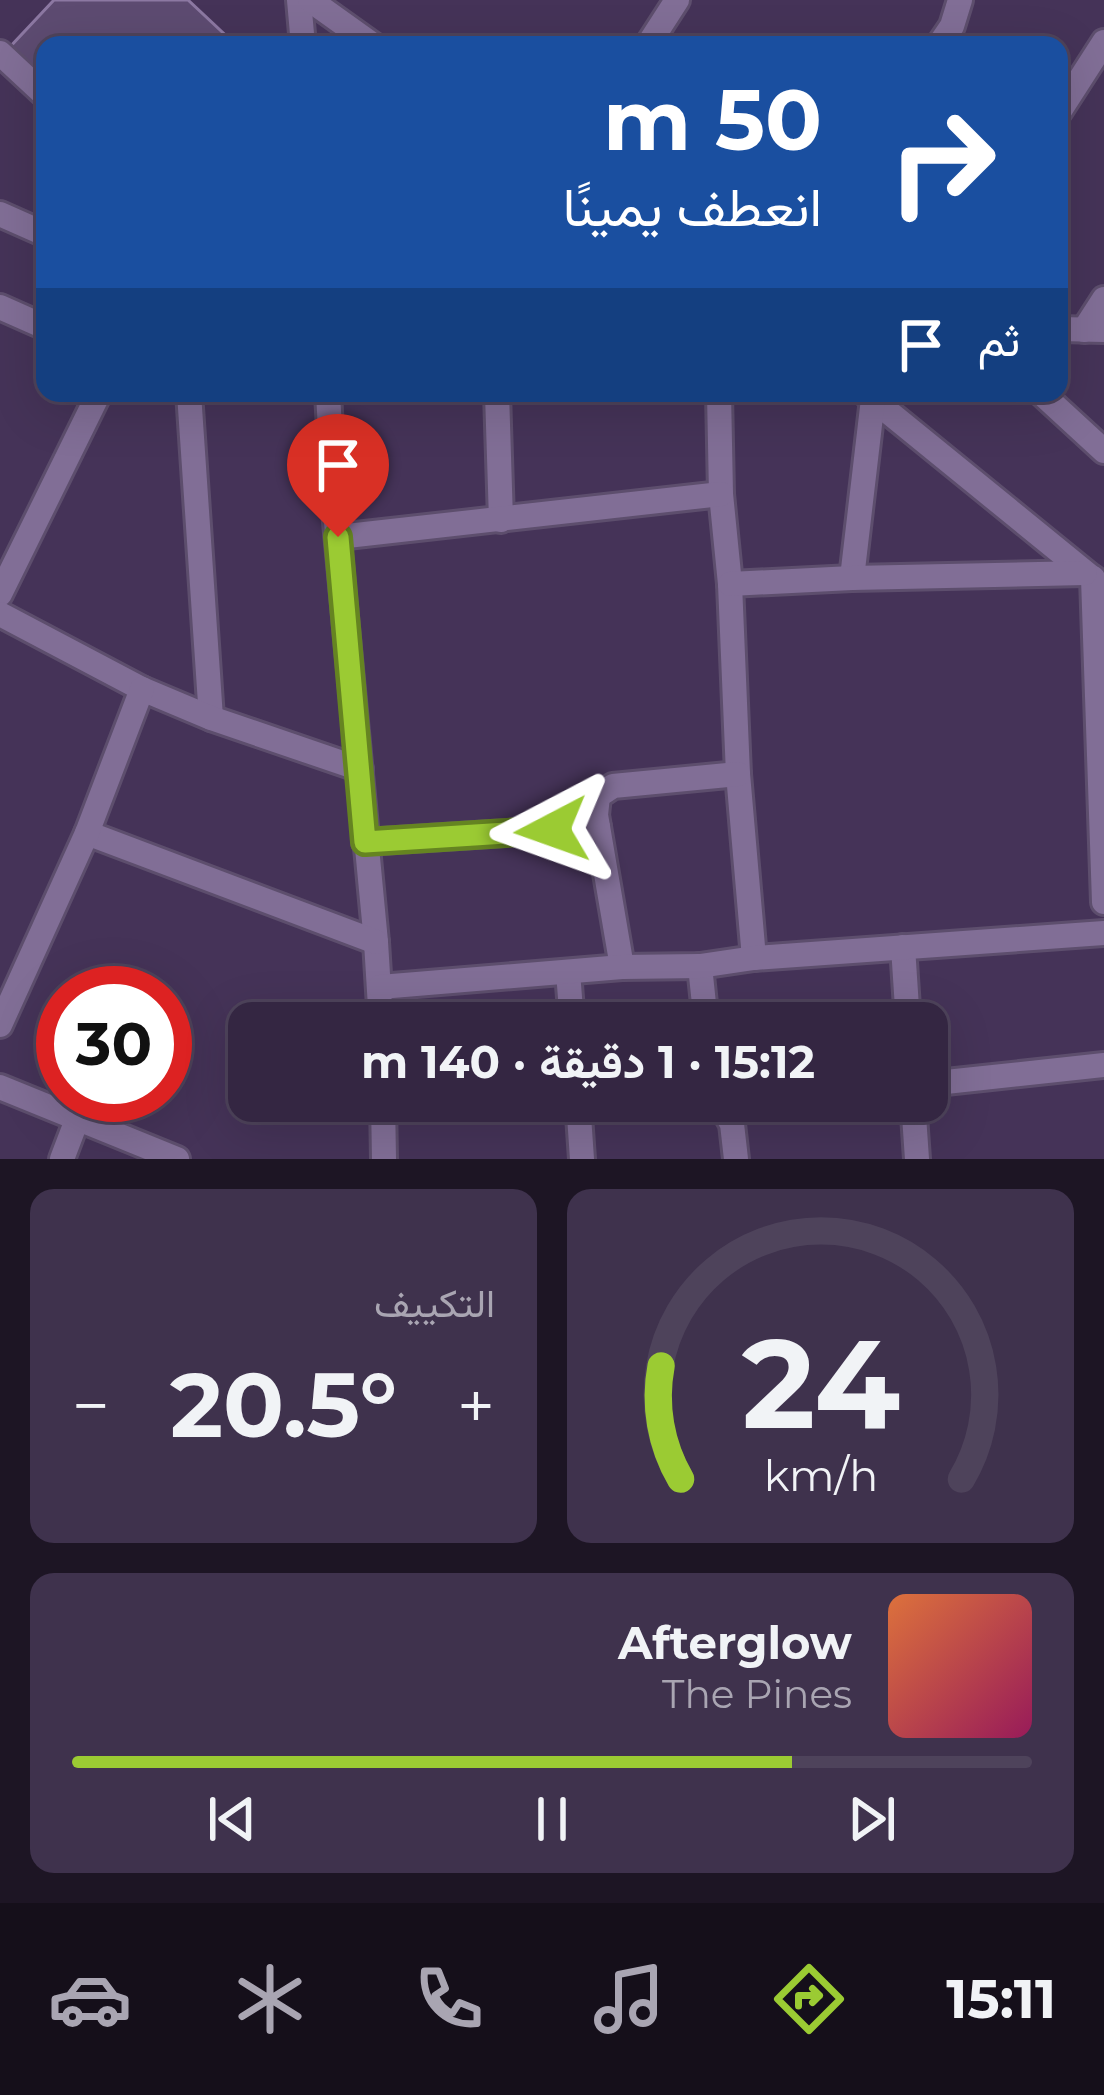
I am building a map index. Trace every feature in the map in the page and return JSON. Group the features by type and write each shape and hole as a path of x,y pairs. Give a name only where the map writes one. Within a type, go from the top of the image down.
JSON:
{"street":[{"path":"299,0 302,36"},
{"path":"310,0 360,36"},
{"path":"654,36 677,0"},
{"path":"945,36 960,0"},
{"path":"1068,98 1104,42"},
{"path":"0,53 36,87"},
{"path":"0,214 36,230"},
{"path":"1082,330 1104,299"},
{"path":"0,308 36,323"},
{"path":"0,594 96,402"},
{"path":"190,402 211,718"},
{"path":"329,402 380,1002"},
{"path":"497,402 501,520"},
{"path":"718,402 738,774 754,958"},
{"path":"852,578 868,402"},
{"path":"876,402 1094,579 1104,902"},
{"path":"1051,402 1104,452"},
{"path":"338,537 722,494"},
{"path":"730,584 852,578 1094,579"},
{"path":"0,614 142,689 360,769"},
{"path":"0,1025 87,833 142,689"},
{"path":"622,967 596,815 598,796 613,786 738,774"},
{"path":"365,842 598,827"},
{"path":"87,833 376,942"},
{"path":"380,987 1104,933"},
{"path":"903,947 907,1002"},
{"path":"700,966 704,1002"},
{"path":"568,971 570,1002"},
{"path":"948,1082 1104,1065"},
{"path":"0,1087 36,1101"},
{"path":"62,1159 76,1122"},
{"path":"90,1122 177,1159"},
{"path":"383,1122 384,1159"},
{"path":"579,1122 582,1159"},
{"path":"731,1122 736,1159"},
{"path":"914,1122 917,1159"}],"building":[{"path":"54,0 188,0 226,36 36,36 36,76 8,49"}],"route":[{"path":"338,537 365,842 552,830"}]}
